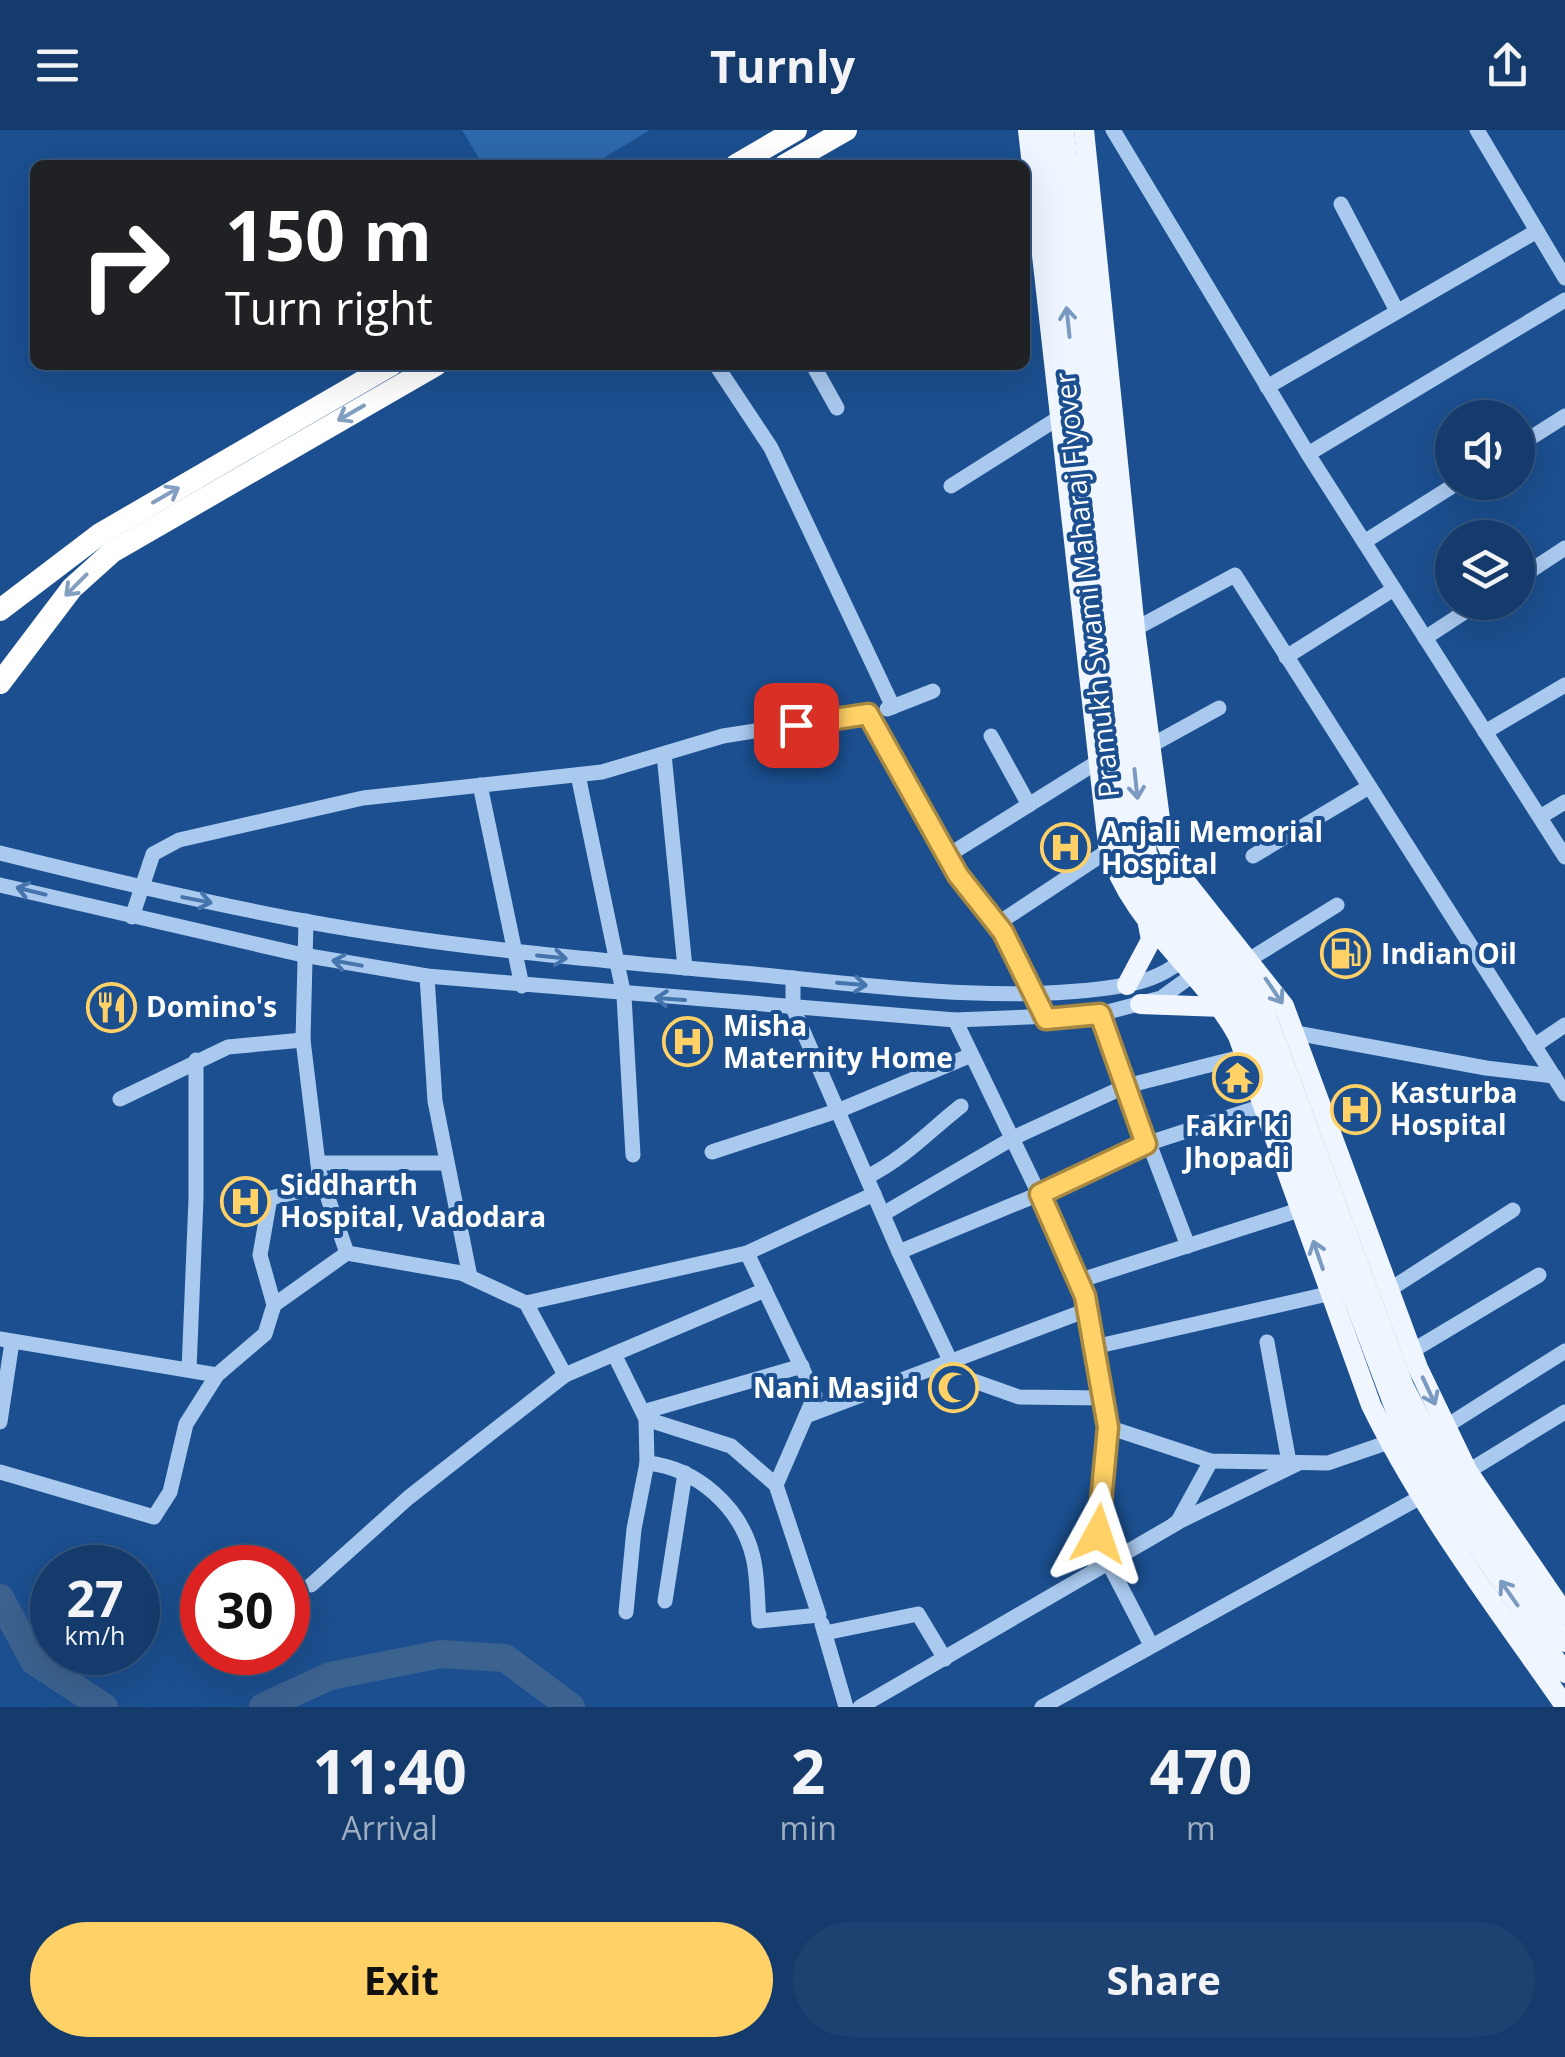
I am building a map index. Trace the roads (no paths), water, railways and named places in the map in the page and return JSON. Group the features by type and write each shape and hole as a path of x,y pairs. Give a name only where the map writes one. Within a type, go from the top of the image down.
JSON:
{"highway":[{"path":"745,160 796,130"},
{"path":"793,160 846,130"},
{"path":"0,610 100,534 382,370"},
{"path":"0,683 72,588 112,552 427,370"}],"main road":[{"path":"1028,130 1109,850 1130,898 1222,1007 1245,1056 1371,1405 1389,1442 1420,1498 1565,1706"},
{"name":"Pramukh Swami Maharaj Flyover","path":"1046,130 1129,857 1148,896 1249,1021 1397,1414 1437,1488 1565,1673"},
{"name":"Pramukh Swami Maharaj Flyover","path":"1064,130 1147,854 1163,884 1264,1008 1404,1387 1451,1477 1565,1642"},
{"path":"1084,130 1135,629 1169,855 1284,1006 1412,1351 1445,1426 1468,1472 1565,1614"},
{"path":"1126,986 1151,940 1146,918"},
{"path":"1140,1004 1222,1007"}],"street":[{"path":"1112,130 1308,454 1565,858"},
{"path":"1478,130 1565,278"},
{"path":"1341,204 1397,311"},
{"path":"1267,387 1537,231"},
{"path":"1308,454 1565,300"},
{"path":"719,370 771,448 893,707"},
{"path":"816,370 837,408"},
{"path":"1535,435 1565,416"},
{"path":"951,486 1060,417"},
{"path":"1364,542 1435,497"},
{"path":"1535,568 1565,548"},
{"path":"1135,629 1235,575 1565,1094"},
{"path":"1286,657 1394,589"},
{"path":"1425,638 1452,620"},
{"path":"1486,732 1565,685"},
{"path":"132,917 152,854 166,844 363,798 578,775 724,736 868,714 934,691"},
{"path":"1150,746 1219,708"},
{"path":"868,714 947,856 997,924 1046,1019"},
{"path":"991,736 1029,805"},
{"path":"664,754 685,968"},
{"path":"947,856 1099,761"},
{"path":"578,775 624,996 633,1155"},
{"path":"480,785 522,986"},
{"path":"1253,856 1369,786"},
{"path":"1540,818 1565,802"},
{"path":"997,924 1109,850"},
{"path":"0,853 142,888 306,921 515,953 617,964 1032,992 1126,986 1189,968"},
{"path":"0,885 303,955 428,976 624,996 955,1020 1100,1014 1162,998 1228,932"},
{"path":"1250,958 1337,905"},
{"path":"306,921 302,1040 318,1163 346,1253"},
{"path":"428,976 435,1101 470,1277"},
{"path":"792,978 794,1008 882,1214 957,1375 1020,1397 1103,1398"},
{"path":"1100,1014 1146,1144 1188,1246"},
{"path":"955,1020 1078,1281 1108,1427 1102,1565 1151,1646"},
{"path":"1534,1046 1565,1026"},
{"path":"1296,1033 1486,1068 1554,1076"},
{"path":"120,1099 228,1047 302,1040"},
{"path":"712,1152 840,1110 969,1056"},
{"path":"882,1214 1013,1138 1126,1086 1245,1056"},
{"path":"189,1370 196,1199 196,1060"},
{"path":"867,1177 906,1156 926,1133 961,1106"},
{"path":"899,1252 1040,1194 1146,1144 1263,1106"},
{"path":"318,1163 446,1163"},
{"path":"0,1472 154,1516 170,1492 186,1424 217,1376 264,1334 274,1305 260,1255 270,1198 324,1186"},
{"path":"526,1303 747,1253 874,1194"},
{"path":"1078,1281 1302,1209"},
{"path":"1389,1290 1513,1210"},
{"path":"274,1305 346,1253 470,1277 526,1303 565,1375"},
{"path":"747,1253 816,1395 776,1485"},
{"path":"1412,1351 1540,1275"},
{"path":"311,1585 408,1498 565,1375 765,1290"},
{"path":"1094,1347 1332,1293"},
{"path":"806,1416 1086,1310"},
{"path":"0,1422 6,1340 217,1376"},
{"path":"1267,1342 1295,1462"},
{"path":"1445,1426 1565,1350"},
{"path":"614,1354 645,1416 647,1463 634,1529 626,1612"},
{"path":"645,1416 802,1366"},
{"path":"1042,1707 1468,1472 1565,1412"},
{"path":"645,1416 732,1446 776,1485 846,1707"},
{"path":"1108,1427 1211,1461 1328,1463 1389,1442"},
{"path":"1170,1526 1211,1461"},
{"path":"860,1707 1170,1526 1295,1462"},
{"path":"647,1463 704,1480 736,1522 753,1556 759,1621 820,1615"},
{"path":"665,1601 685,1473"},
{"path":"824,1633 918,1614 944,1658"}],"waterway":[{"path":"0,1598 34,1661 104,1707"},
{"path":"263,1707 330,1676 441,1654 505,1658 571,1707"}],"place":[{"name":"Anjali Memorial Hospital","path":"1066,848"},
{"name":"Indian Oil","path":"1346,954"},
{"name":"Domino's","path":"111,1007"},
{"name":"Misha Maternity Home","path":"688,1042"},
{"name":"Fakir ki Jhopadi","path":"1237,1078"},
{"name":"Kasturba Hospital","path":"1355,1109"},
{"name":"Siddharth Hospital, Vadodara","path":"245,1201"},
{"name":"Nani Masjid","path":"954,1388"}]}
